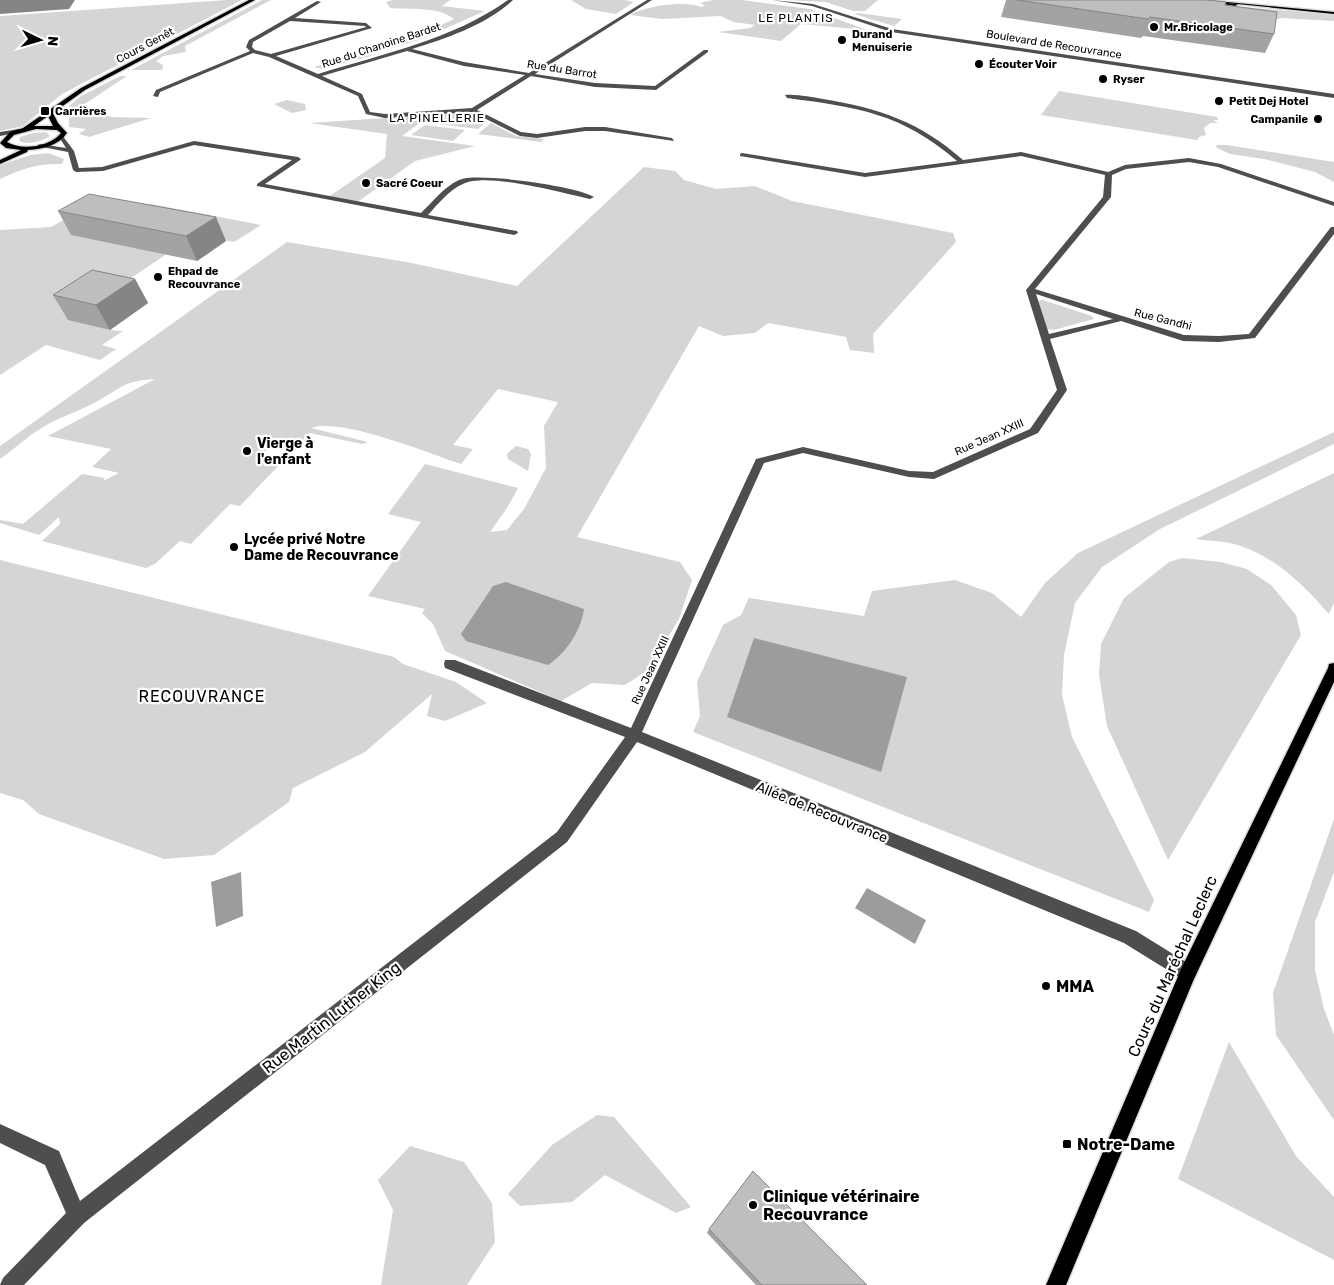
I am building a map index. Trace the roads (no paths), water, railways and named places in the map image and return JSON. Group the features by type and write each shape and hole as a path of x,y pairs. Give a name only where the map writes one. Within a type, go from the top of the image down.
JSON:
{"highway":[{"path":"1198,0 1235,4"}],"main road":[{"name":"Cours Genêt","path":"3,146 6,137 22,130 50,113 83,89 253,0"},
{"path":"1208,0 1334,13"},
{"path":"1269,0 1334,6"},
{"path":"0,162 62,137 64,133 50,113"},
{"path":"22,130 38,127 59,128"},
{"path":"3,146 17,149 37,147"},
{"name":"Cours du Maréchal Leclerc","path":"1056,1285 1188,973 1334,668"}],"street":[{"name":"Rue du Chanoine Bardet","path":"253,52 271,56 318,76 406,49 465,27 511,0"},
{"path":"318,76 360,95 368,113 386,116 473,110 650,0"},
{"path":"660,0 680,0"},
{"name":"Boulevard de Recouvrance","path":"774,0 813,5 882,28 1334,96"},
{"path":"156,96 158,91 175,82 253,52 249,47 251,41 319,2"},
{"path":"271,56 370,28 366,25 289,19"},
{"path":"340,36 334,33 334,29 344,23"},
{"name":"Rue du Barrot","path":"406,49 464,64 595,85 656,88 706,51"},
{"path":"787,96 846,105 893,117 931,136 961,161"},
{"path":"473,110 520,134 537,136 584,129 605,129 672,140"},
{"path":"0,134 22,130"},
{"path":"62,137 71,151 76,170 87,171 194,143 298,159 259,185 514,234"},
{"path":"37,147 71,151"},
{"path":"742,155 865,175 1021,154 1109,174 1125,168 1189,160 1219,165 1334,204"},
{"path":"1030,290 1107,197 1109,174"},
{"path":"422,216 462,181 476,179 552,188 590,197"},
{"name":"Rue Gandhi","path":"1030,290 1183,338 1219,339 1252,336 1334,229"},
{"name":"Rue Jean XXIII","path":"634,735 760,461 803,450 909,474 934,476 1034,431 1062,390 1030,290"},
{"path":"1046,338 1119,319"},
{"name":"Allée de Recouvrance","path":"450,664 634,735 1130,937 1188,973"},
{"name":"Rue Martin Luther King","path":"10,1285 77,1216 562,837 634,735"},
{"path":"0,1133 52,1158 77,1216"}],"place":[{"name":"Mr.Bricolage","path":"1154,27"},
{"name":"Durand Menuiserie","path":"842,40"},
{"name":"Écouter Voir","path":"979,64"},
{"name":"Ryser","path":"1103,79"},
{"name":"Petit Dej Hotel","path":"1219,101"},
{"name":"Carrières","path":"45,111"},
{"name":"Campanile","path":"1318,119"},
{"name":"Sacré Coeur","path":"366,183"},
{"name":"Ehpad de Recouvrance","path":"158,277"},
{"name":"Vierge à l'enfant","path":"247,451"},
{"name":"Lycée privé Notre Dame de Recouvrance","path":"234,547"},
{"name":"MMA","path":"1046,986"},
{"name":"Notre-Dame","path":"1067,1144"},
{"name":"Clinique vétérinaire Recouvrance","path":"753,1205"}],"district":[{"name":"LE PLANTIS","path":"796,18"},
{"name":"LA PINELLERIE","path":"437,118"},
{"name":"RECOUVRANCE","path":"202,696"}]}
